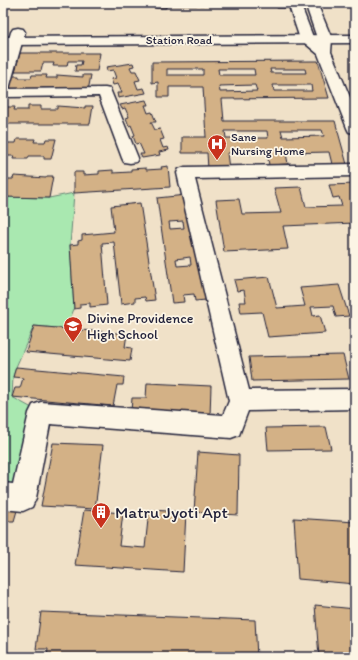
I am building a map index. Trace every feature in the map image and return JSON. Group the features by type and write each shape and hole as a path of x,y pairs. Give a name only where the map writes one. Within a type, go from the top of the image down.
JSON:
{"main road":[{"path":"294,3 305,35 324,41"},
{"path":"311,3 355,128"},
{"name":"Station Road","path":"324,41 355,31"},
{"name":"Station Road","path":"3,32 12,38 305,35 324,41 355,39"}],"street":[{"path":"3,87 12,38"},
{"path":"3,93 105,92 130,158"},
{"path":"3,496 23,498 41,414 231,427 240,401 185,173 355,170"},
{"path":"240,401 355,399"}],"green space":[{"path":"74,193 70,245 74,309 66,329 34,326 16,367 13,377 12,397 41,413 23,498 3,496 3,197 49,198"}],"building":[{"path":"145,3 286,3 287,8 277,8 276,5 166,5 166,8 156,8"},
{"path":"20,53 100,53 97,71 75,71 76,65 81,65 82,61 68,61 67,66 53,66 54,63 43,63 41,71 15,71"},
{"path":"318,61 329,98 222,99 224,121 335,121 348,168 333,168 329,152 286,153 288,164 269,165 267,153 227,153 229,169 208,169 207,153 182,153 182,137 206,137 203,87 169,87 169,97 158,97 158,82 152,83 152,62","holes":["167,69 203,69 203,75 167,75","218,69 254,69 255,75 219,75","270,69 305,69 306,73 271,73","255,85 257,91 220,92 219,86","273,85 311,85 312,91 274,91","281,130 322,130 324,136 283,137","225,131 267,131 268,138 226,138"]},
{"path":"133,63 134,66 130,67 132,71 136,71 140,80 135,81 138,89 144,88 146,93 118,98 117,93 122,93 118,84 113,85 111,79 116,78 113,70 107,71 106,67"},
{"path":"32,75 47,75 46,78 57,78 57,75 83,77 83,75 91,75 88,91 82,88 68,88 67,91 55,91 56,88 42,88 41,91 8,92 13,76 19,76 19,78 31,78"},
{"path":"146,100 148,105 145,105 148,113 152,112 156,122 151,122 155,130 160,129 164,139 160,140 163,148 168,147 169,150 159,152 160,155 142,158 140,154 144,154 139,143 136,144 133,136 135,135 126,118 129,117 125,108 122,109 120,105"},
{"path":"28,106 41,106 41,109 57,109 57,106 85,108 85,106 93,106 90,124 3,124 6,107 15,107 14,110 28,110"},
{"path":"3,139 5,139 4,143 16,143 17,139 35,139 34,142 45,142 46,139 56,139 51,159 44,159 44,156 29,156 28,159 13,159 14,156 3,156"},
{"path":"168,166 170,187 74,193 74,172 83,172 83,175 99,174 99,171 113,170 113,173 131,172 131,169 162,169 161,167"},
{"path":"14,176 46,178 47,176 53,176 49,198 3,197 3,179 13,179"},
{"path":"355,184 355,223 283,226 288,249 224,252 216,200 239,199 242,214 281,213 274,188 301,187 306,207 342,206 339,197 333,198 329,185"},
{"path":"186,195 206,300 195,301 194,294 183,295 184,302 172,303 157,198","holes":["183,221 184,228 170,229 169,222","190,257 191,265 177,266 176,259"]},
{"path":"140,203 155,300 146,301 145,297 135,298 135,302 121,304 114,242 102,243 107,305 90,307 90,303 80,304 80,308 74,309 70,245 78,244 78,241 82,240 82,235 114,232 111,206"},
{"path":"269,277 277,308 305,306 300,288 339,285 349,316 336,317 333,306 311,307 313,316 320,315 325,333 268,337 262,312 241,313 239,302 246,302 244,290 237,291 234,280"},
{"path":"34,326 127,334 125,347 132,348 130,361 26,352"},
{"path":"343,355 349,379 252,381 249,357"},
{"path":"16,367 124,377 123,385 117,385 113,406 12,397 15,388 20,388 23,378 13,377"},
{"path":"147,383 211,386 210,416 131,412 132,398 146,398"},
{"path":"326,427 331,449 268,450 266,428"},
{"path":"53,443 103,445 95,509 41,506"},
{"path":"198,452 239,455 238,515 194,512"},
{"path":"3,505 18,507 14,521 8,521 3,539"},
{"name":"Matru Jyoti Apt","path":"84,510 123,513 119,546 145,548 149,510 186,512 183,572 75,565"},
{"path":"294,518 355,522 355,584 298,579"},
{"path":"3,547 8,547 4,563 3,563"},
{"path":"315,605 355,609 355,657 319,657"},
{"path":"41,612 255,620 257,657 47,657 48,649 36,649"}],"place":[{"name":"Sane Nursing Home","path":"217,161"},
{"name":"Divine Providence High School","path":"73,343"},
{"name":"Matru Jyoti Apt","path":"101,529"}]}
